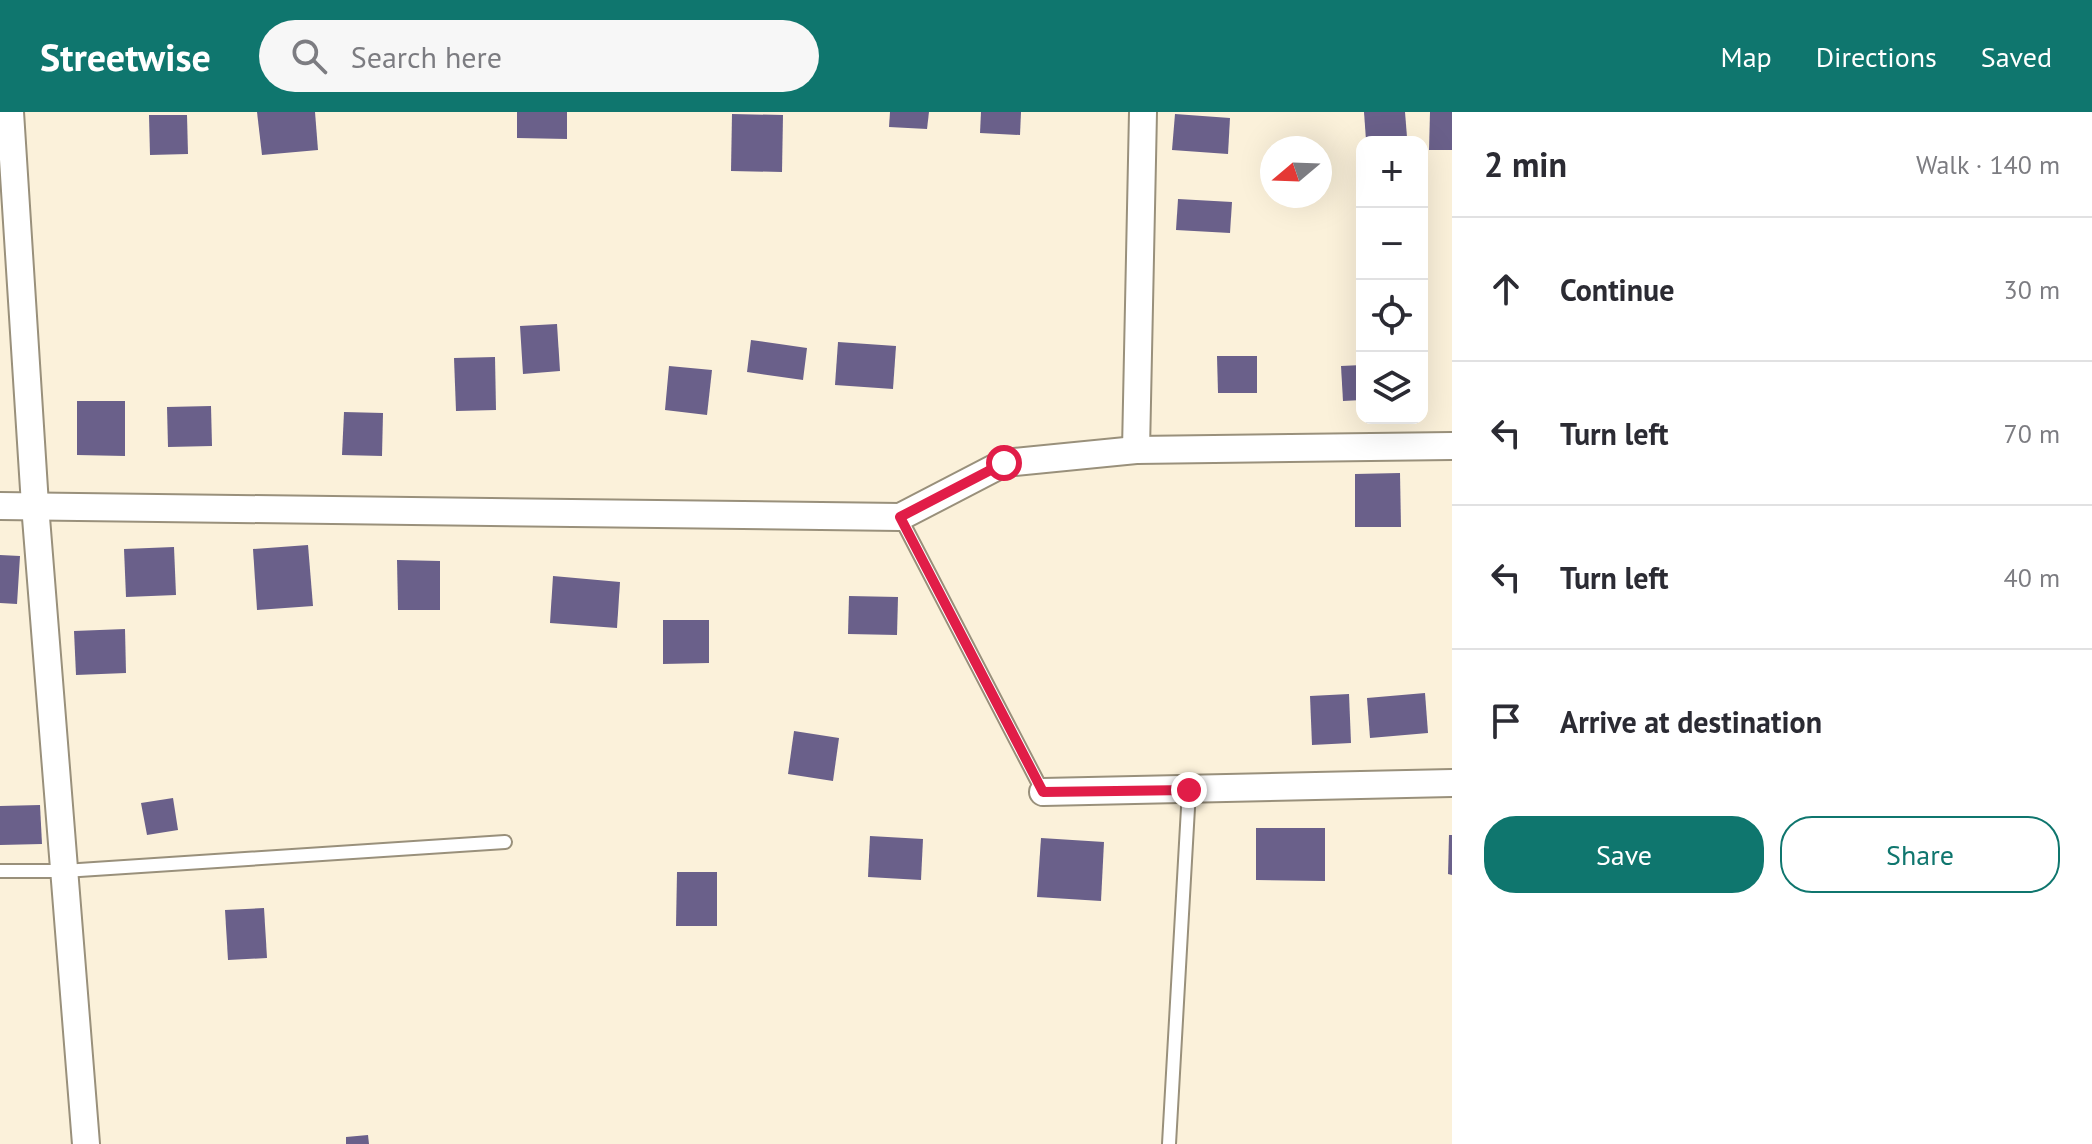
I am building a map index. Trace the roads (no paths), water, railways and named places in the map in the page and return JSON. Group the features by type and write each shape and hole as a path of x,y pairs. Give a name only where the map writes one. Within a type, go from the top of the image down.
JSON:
{"street":[{"path":"10,112 35,505 86,1144"},
{"path":"1136,450 1143,112"},
{"path":"0,506 900,517 1004,463 1136,450 1452,446"},
{"path":"1043,792 1452,783"}],"lane":[{"path":"900,517 1043,792"},
{"path":"1169,1144 1189,790"},
{"path":"0,871 64,871 505,842"}]}
